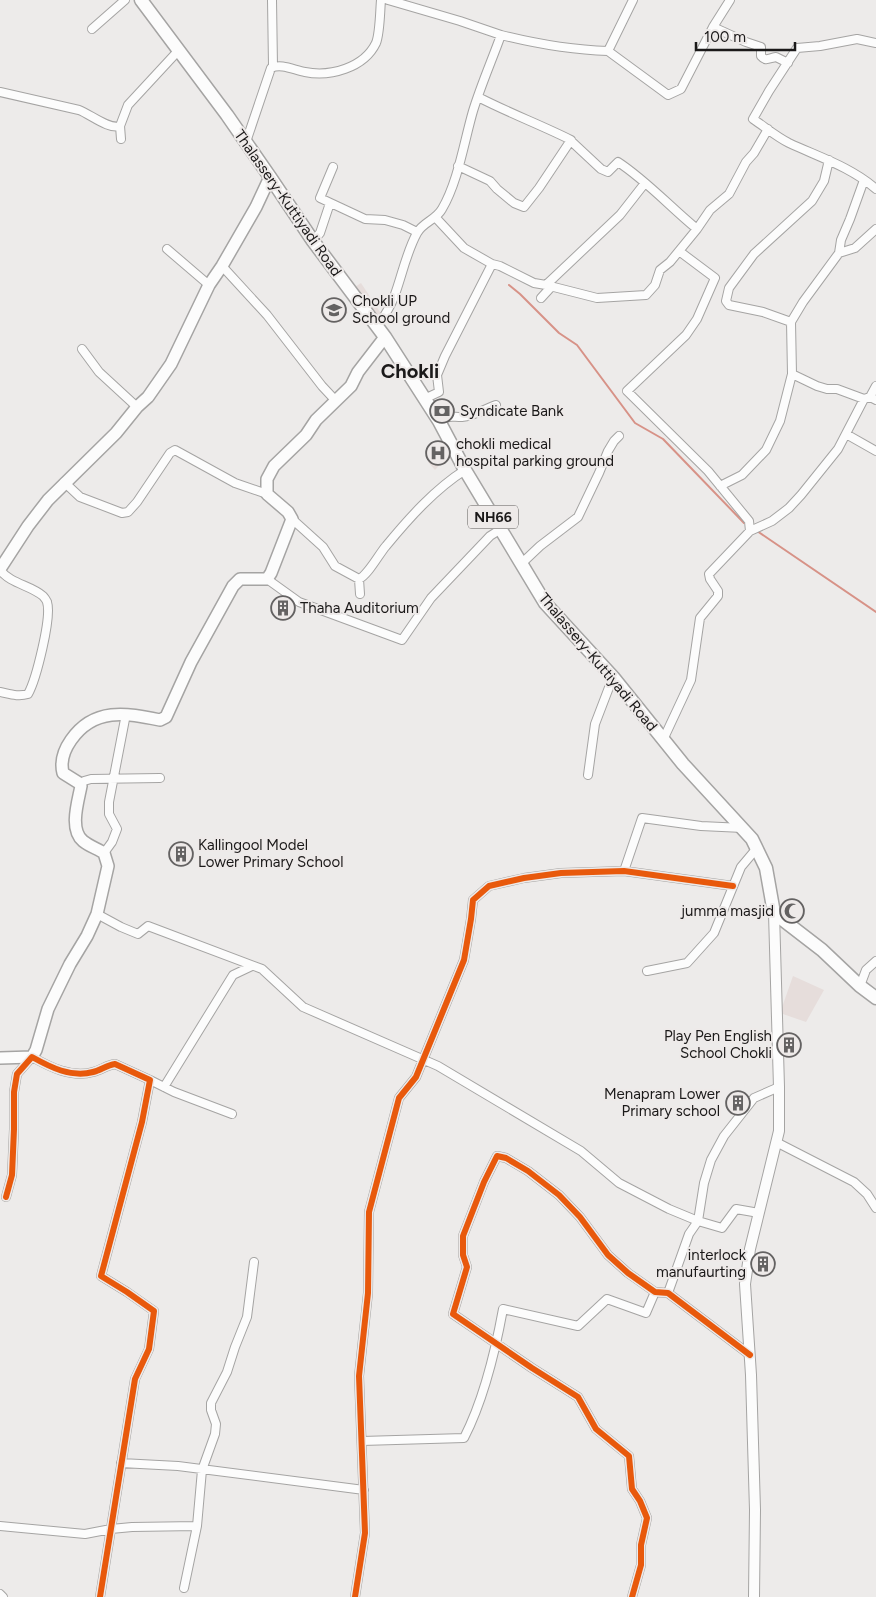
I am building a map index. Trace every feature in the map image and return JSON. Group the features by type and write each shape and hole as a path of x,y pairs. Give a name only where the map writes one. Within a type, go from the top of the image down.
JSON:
{"main road":[{"name":"Thalassery-Kuttiyadi Road","path":"141,0 246,142 313,241 381,332 439,421 465,470 544,603 613,677 663,740 752,839 766,868 774,914"},
{"path":"0,569 28,526 48,500 64,482 116,433 137,407 148,397 171,364 209,285 256,207 270,177"},
{"path":"0,1058 32,1057 36,1050 48,1009 97,914 108,866 104,853 84,842 76,831 81,786 63,773 62,766 64,754 69,743 80,728 90,721 102,717 126,714 141,715 160,720 166,717 191,662 233,586 240,579 267,579 271,573 292,519 288,512 267,494 267,479 274,466 306,435 316,420 351,386 358,372 374,354 381,332"},
{"path":"774,914 822,950 860,986 876,998"}],"street":[{"path":"92,29 125,0"},
{"path":"246,142 269,70 273,66 272,0"},
{"path":"273,66 312,73 334,71 357,64 369,53 376,41 381,0"},
{"path":"388,0 460,21 501,36 573,49 608,51 668,95 681,89 713,27 730,0"},
{"path":"608,51 633,0"},
{"path":"713,27 746,42 761,46 761,56 764,59 768,60 776,57 788,63"},
{"path":"381,332 394,298 402,269 417,232 423,225 436,218 455,179 478,97 501,36"},
{"path":"876,43 857,39 797,48 753,119 788,142 829,160 876,189"},
{"path":"121,139 120,126 128,105 178,51"},
{"path":"0,92 79,110 90,114 102,123 116,128 120,126"},
{"path":"478,97 509,113 544,126 571,141 601,169 608,172 618,162 636,174 673,210 697,229"},
{"path":"436,218 464,248 492,264 534,283 549,285 597,298 646,295 655,285 660,270 670,262 710,210 729,194 746,162 754,153 768,129"},
{"path":"458,166 490,181 514,203 524,206 539,188 571,141"},
{"path":"791,322 763,312 729,305 726,301 729,288 737,280 754,254 812,201 824,181 829,160"},
{"path":"333,167 320,198 365,219 385,220 403,225 417,232"},
{"path":"720,486 742,475 766,450 780,421 792,374 791,322 803,302 839,254 841,240 864,180"},
{"path":"541,298 549,285 620,214 644,183"},
{"path":"313,241 320,233 330,203"},
{"path":"839,254 855,248 876,229"},
{"path":"167,250 209,285"},
{"path":"679,251 729,288"},
{"path":"424,398 439,392 437,375 492,264"},
{"path":"222,266 267,315 336,401"},
{"path":"715,278 700,313 686,335 627,391 708,471 733,504 749,521 750,532"},
{"path":"82,349 99,372 137,407"},
{"path":"792,374 817,386 827,389 837,388 870,398"},
{"path":"663,740 691,680 700,618 718,596 718,591 710,580 709,574 750,532 772,521 789,508 827,463 876,386"},
{"path":"439,421 454,416 462,417 473,414 496,405"},
{"path":"846,434 876,451"},
{"path":"521,564 540,546 578,517 608,450 619,436"},
{"path":"64,482 80,497 122,513 128,512 137,502 170,453 176,450 235,482 267,494"},
{"path":"360,579 366,574 390,540 420,508 451,478 465,470"},
{"path":"292,519 323,547 335,566 360,579"},
{"path":"267,579 299,602 402,640 431,598 490,536 501,529"},
{"path":"0,569 10,579 38,592 48,602 48,613 41,651 31,689 22,704"},
{"path":"360,579 360,594"},
{"path":"588,775 595,724 613,677"},
{"path":"0,692 22,696 28,694 31,689"},
{"path":"104,853 112,842 117,830 109,814 108,802 126,714"},
{"path":"81,786 84,781 91,779 160,778"},
{"path":"624,871 642,818 701,826 743,828"},
{"path":"647,972 686,963 714,933 741,867 757,848"},
{"path":"355,1597 365,1533 360,1376 368,1293 369,1212 399,1098 416,1077 464,960 472,920 473,900 488,886 524,878 561,874 624,871 734,886"},
{"path":"97,914 138,934 148,926 262,969 303,1007 438,1066 581,1151 619,1183 669,1209 698,1222 722,1228 736,1209 758,1213"},
{"path":"754,1597 756,1510 750,1355 745,1284 758,1213 779,1131 780,1087 774,914"},
{"path":"860,986 866,970 876,961"},
{"path":"164,1087 234,975 252,966"},
{"path":"6,1197 12,1175 14,1092 17,1074 32,1057 48,1066 67,1073 91,1073 115,1064 164,1087 232,1114"},
{"path":"100,1597 135,1379 149,1349 154,1311 101,1276 142,1122 150,1080"},
{"path":"668,1292 690,1234 698,1222 706,1175 711,1160 724,1136 754,1098 780,1087"},
{"path":"776,1142 854,1182 867,1194 876,1208"},
{"path":"632,1597 641,1565 641,1545 648,1518 640,1500 632,1489 629,1456 596,1429 578,1397 453,1314 467,1267 463,1255 463,1236 484,1182 497,1156 506,1158 528,1171 559,1195 580,1217 608,1255 628,1273 654,1292 668,1292 750,1355"},
{"path":"184,1588 197,1526 202,1470 215,1434 216,1424 211,1410 212,1403 227,1372 247,1318 254,1262"},
{"path":"362,1441 464,1438 475,1418 497,1344 503,1309 578,1326 607,1299 646,1313 654,1292"},
{"path":"122,1464 178,1466 364,1490"},
{"path":"0,1526 85,1534 111,1529 197,1526"}],"shaded area":[{"path":"361,283 382,315 376,319 355,287"},
{"name":"Chokli UP School ground","path":"328,299 348,312 340,323 321,309"},
{"name":"chokli medical hospital parking ground","path":"438,447 445,459 435,470 428,462"},
{"path":"793,976 824,990 806,1022 780,1013"}],"waterway":[{"path":"509,285 559,333 577,345 635,423 663,439 744,523"},
{"path":"757,531 876,612"}],"cycle path":[{"path":"355,1597 365,1533 359,1376 368,1293 369,1212 399,1098 416,1077 464,960 473,900 489,886 524,878 561,873 624,871 733,886"},
{"path":"6,1197 12,1175 14,1092 17,1074 32,1057 53,1068 77,1074 93,1072 115,1064 150,1080 142,1122 101,1276 154,1311 149,1349 135,1379 100,1597"},
{"path":"632,1597 641,1565 641,1545 647,1518 640,1501 632,1489 629,1456 596,1429 578,1397 453,1314 467,1267 463,1255 463,1236 484,1182 497,1156 506,1158 528,1171 559,1195 580,1217 608,1255 628,1273 655,1292 668,1293 750,1355"}],"place":[{"name":"Chokli UP School ground","path":"334,310"},
{"name":"Syndicate Bank","path":"442,411"},
{"name":"chokli medical hospital parking ground","path":"438,453"},
{"name":"Thaha Auditorium","path":"283,608"},
{"name":"Kallingool Model Lower Primary School","path":"181,854"},
{"name":"jumma masjid","path":"792,911"},
{"name":"Play Pen English School Chokli","path":"789,1045"},
{"name":"Menapram Lower Primary school","path":"738,1103"},
{"name":"interlock manufaurting","path":"763,1264"}],"district":[{"name":"Chokli","path":"410,371"}]}
